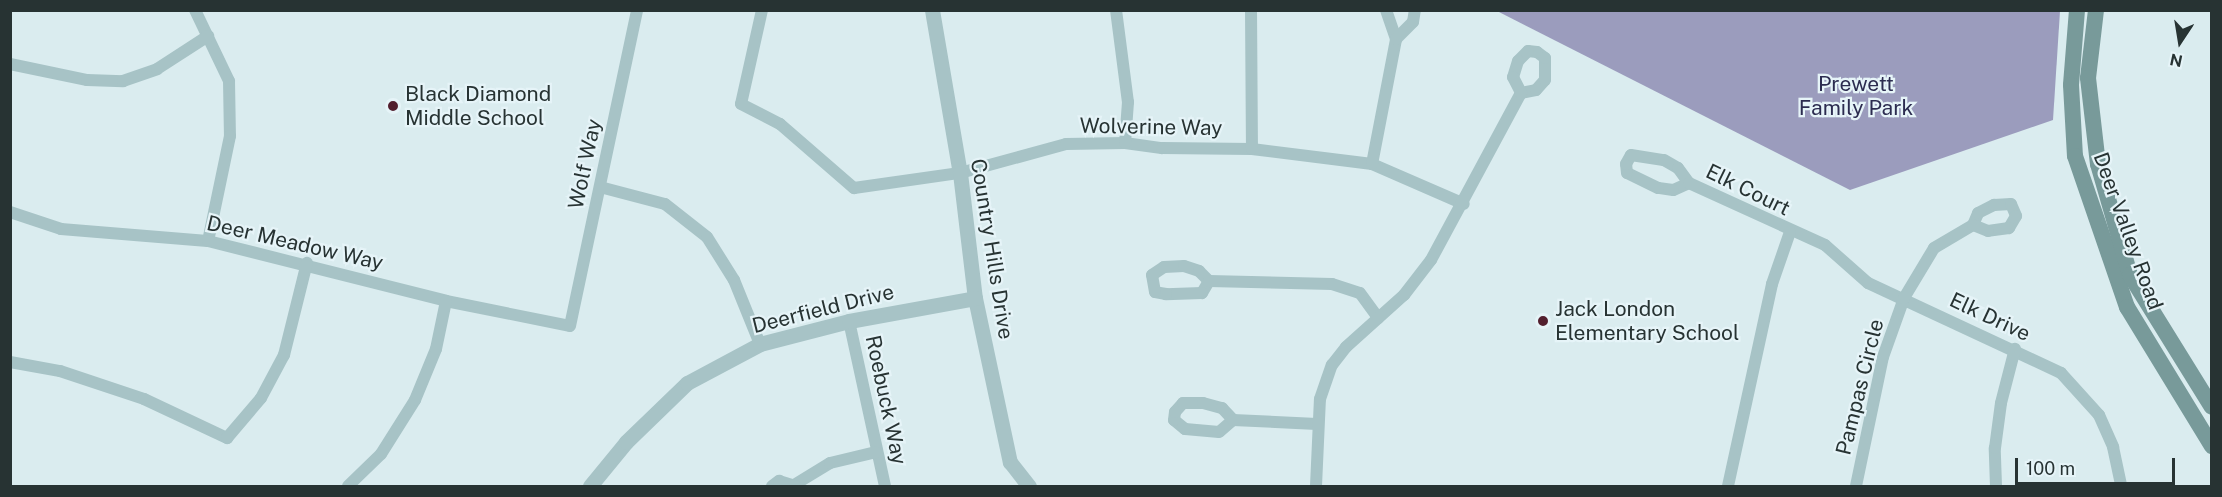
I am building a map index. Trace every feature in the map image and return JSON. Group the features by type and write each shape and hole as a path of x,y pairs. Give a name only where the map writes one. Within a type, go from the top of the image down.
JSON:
{"main road":[{"name":"Deer Valley Road","path":"2078,10 2071,85 2075,156 2127,307 2211,446"},
{"name":"Deer Valley Road","path":"2096,10 2088,78 2098,164 2130,275 2211,407"}],"street":[{"path":"195,10 229,81 230,136 208,241"},
{"name":"Wolf Way","path":"570,326 638,10"},
{"name":"Wolverine Way","path":"762,10 741,104 780,124 854,188 960,172 1066,144 1125,143 1162,148 1252,149 1372,164 1464,204"},
{"name":"Country Hills Drive","path":"932,10 960,172 975,298 1010,462 1029,486"},
{"path":"1116,10 1128,102 1125,143"},
{"path":"1251,10 1252,149"},
{"path":"1372,164 1396,39 1386,10"},
{"path":"1396,39 1413,22 1415,10"},
{"path":"10,64 87,80 123,81 157,69 208,36"},
{"path":"1316,486 1317,424 1324,381 1332,365 1419,277 1464,204 1521,93"},
{"name":"Elk Court","path":"1689,183 1673,190 1658,188 1627,173 1626,164 1631,155 1664,160 1678,168 1689,183 1790,232"},
{"path":"600,187 665,204 707,237 734,280 760,344"},
{"name":"Deer Meadow Way","path":"10,212 61,229 208,241 307,263 446,301 570,326"},
{"name":"Pampas Circle","path":"1856,486 1883,357 1904,298 1934,248 1973,225"},
{"path":"1728,486 1772,284 1790,232"},
{"name":"Elk Drive","path":"1790,232 1825,245 1868,283 2015,349 2061,373 2099,415 2113,447 2121,486"},
{"path":"10,362 60,372 144,399 227,438 261,398 284,355 307,263"},
{"path":"1209,281 1347,287 1360,293 1378,318"},
{"name":"Deerfield Drive","path":"590,486 626,442 687,383 760,344 849,321 975,298"},
{"path":"348,486 381,453 415,400 436,349 446,301"},
{"name":"Roebuck Way","path":"849,321 885,486"},
{"path":"1996,486 1995,448 2001,403 2015,349"},
{"path":"1233,420 1317,424"},
{"path":"772,486 779,481 795,486 830,463 876,452"}],"green space":[{"name":"Prewett Family Park","path":"1497,11 2060,11 2053,120 1850,190"}],"place":[{"name":"Black Diamond Middle School","path":"393,106"},
{"name":"Jack London Elementary School","path":"1543,321"}]}
